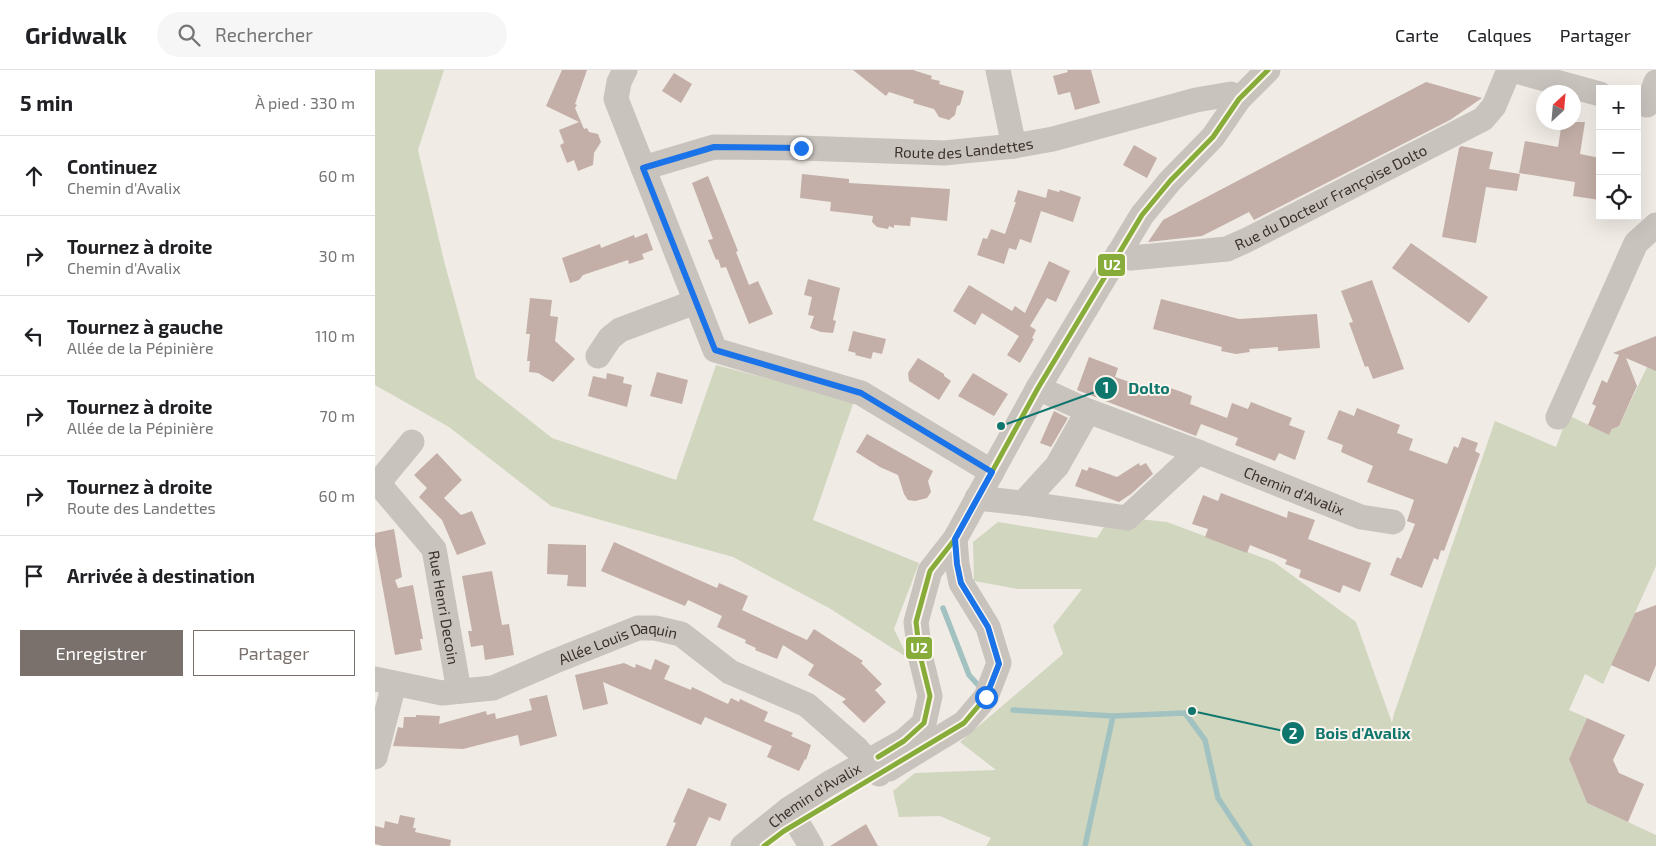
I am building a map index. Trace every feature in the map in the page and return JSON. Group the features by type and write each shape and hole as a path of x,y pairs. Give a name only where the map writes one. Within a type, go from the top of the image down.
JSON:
{"street":[{"path":"625,70 619,82 616,99 715,350 861,393 992,472"},
{"path":"998,70 1014,146"},
{"path":"1239,99 1268,70"},
{"path":"1511,70 1596,93"},
{"name":"Rue du Docteur Françoise Dolto","path":"1118,254 1131,258 1227,249 1247,240 1483,119 1494,106 1511,70"},
{"path":"1647,105 1656,82"},
{"name":"Route des Landettes","path":"643,168 714,147 801,148 944,154 1014,146 1053,139 1196,100 1231,94 1239,99"},
{"name":"Chemin d'Avalix","path":"874,768 924,723 930,696 920,654 916,622 930,571 955,539 1038,388 1143,215 1170,181 1213,137 1239,99"},
{"path":"1558,417 1636,244 1656,225"},
{"path":"598,356 610,338 620,330 695,302"},
{"name":"Chemin d'Avalix","path":"1038,388 1089,411 1361,516 1393,522"},
{"path":"1023,503 1057,466 1089,411"},
{"name":"Rue Henri Decoin","path":"412,442 376,483 434,549 459,691"},
{"path":"977,498 1127,518 1198,452"},
{"name":"Chemin d'Avalix","path":"743,846 874,768 964,723 986,697 999,664 988,627 961,583 955,539"},
{"name":"Allée Louis Daquin","path":"384,681 442,693 493,688 638,628 655,628 681,634 731,672 807,705 857,749 874,768"},
{"path":"375,757 384,681"},
{"path":"793,816 811,846"},
{"name":"Chemin d'Avalix","path":"763,846 793,816"}],"green space":[{"path":"375,70 444,70 418,150 444,261 476,378 552,438 676,480 716,365 854,401 813,520 919,563 894,629 908,658 829,608 733,557 551,506 449,427 375,385"},
{"path":"1647,367 1656,368 1656,566 1603,684 1585,674 1569,710 1587,718 1569,759 1587,803 1656,835 1656,846 986,846 991,838 940,816 899,817 893,791 915,773 996,770 960,742 1063,654 1053,626 1082,589 1018,589 974,581 973,542 998,522 1097,538 1111,516 1167,522 1274,562 1356,622 1392,723 1495,421 1556,447 1568,415 1609,435 1613,428 1619,426"}],"building":[{"path":"562,70 587,70 575,108 584,129 587,128 589,132 598,134 601,142 594,153 593,165 578,171 574,160 567,163 560,145 564,143 559,130 579,122 546,106"},
{"path":"853,70 913,70 932,76 931,79 940,81 939,84 964,91 955,115 949,120 939,117 934,109 913,103 914,100 889,92 886,96"},
{"path":"1067,70 1091,70 1100,103 1075,110 1070,92 1058,95 1053,76 1068,72"},
{"path":"674,73 692,84 681,103 662,91"},
{"path":"1426,82 1482,98 1450,120 1254,220 1249,212 1202,236 1148,242 1163,220"},
{"path":"1581,122 1585,122 1580,154 1596,157 1596,199 1573,196 1575,182 1519,173 1525,141 1558,147 1561,130 1581,130"},
{"path":"1134,145 1157,158 1147,178 1123,165"},
{"path":"1461,146 1493,152 1489,169 1520,174 1517,191 1486,187 1476,243 1442,237 1459,148"},
{"path":"802,174 849,179 849,183 950,189 947,221 911,217 910,226 894,225 894,228 889,226 888,229 877,227 872,222 873,216 830,211 831,202 800,198"},
{"path":"708,176 738,251 736,252 749,285 758,281 773,314 749,324 726,267 721,268 718,259 716,260 708,240 713,239 692,183"},
{"path":"1048,189 1059,192 1060,190 1081,197 1073,222 1041,211 1031,243 1020,239 1016,250 1009,248 1004,264 977,255 983,238 987,239 991,229 1005,234 1018,190 1046,198"},
{"path":"647,233 653,250 642,254 644,259 629,264 628,260 583,275 579,280 570,283 562,258 600,244 601,248 634,235 635,238"},
{"path":"1411,243 1488,297 1469,323 1392,268"},
{"path":"1049,261 1070,271 1056,302 1047,298 1030,326 1036,330 1032,338 1034,339 1020,363 1007,355 1019,336 982,313 975,325 953,311 969,285 1012,311 1015,306 1025,313"},
{"path":"808,279 840,288 833,320 836,321 833,333 821,332 810,328 814,316 808,315 812,297 804,295"},
{"path":"1372,280 1404,369 1373,379 1368,366 1365,367 1349,323 1353,322 1341,291"},
{"path":"530,298 552,300 550,316 558,317 555,341 575,359 553,382 538,373 529,372 530,361 527,361 530,334 526,334"},
{"path":"1161,299 1239,319 1317,314 1320,348 1278,351 1278,347 1249,349 1250,352 1236,354 1221,351 1222,347 1153,329"},
{"path":"853,331 886,339 882,354 873,352 871,359 848,351"},
{"path":"1656,336 1656,371 1626,358 1637,386 1619,426 1612,429 1609,435 1588,425 1596,406 1592,404 1602,380 1607,383 1619,355 1613,353"},
{"path":"1089,357 1118,368 1115,377 1147,388 1150,381 1179,391 1192,396 1190,404 1227,418 1232,403 1248,409 1251,402 1292,418 1289,425 1305,431 1295,460 1279,453 1275,461 1235,445 1238,438 1201,424 1196,436 1077,390"},
{"path":"918,358 944,374 951,381 939,400 909,381 908,373"},
{"path":"657,372 688,380 682,404 650,396"},
{"path":"607,373 624,377 623,383 632,385 627,407 588,396 593,376 606,379"},
{"path":"973,373 1008,394 994,416 958,396"},
{"path":"1357,408 1400,425 1397,433 1413,439 1409,450 1447,464 1454,446 1458,448 1462,437 1478,443 1475,451 1480,454 1444,551 1441,550 1438,560 1434,558 1422,588 1390,575 1397,557 1401,559 1415,524 1407,521 1414,500 1367,482 1373,466 1341,452 1343,445 1327,439 1339,410 1354,416"},
{"path":"1054,411 1068,418 1051,447 1040,443"},
{"path":"867,434 933,471 928,481 931,492 927,498 915,501 908,500 898,475 880,467 856,452"},
{"path":"437,453 462,480 444,498 461,515 472,511 486,544 457,555 442,520 419,497 427,488 414,475"},
{"path":"1139,463 1140,466 1146,463 1153,474 1119,502 1075,486 1082,469 1087,471 1089,467 1117,477"},
{"path":"1221,493 1287,518 1288,511 1315,520 1308,539 1371,563 1360,592 1343,585 1340,593 1299,577 1301,570 1285,564 1287,560 1250,545 1247,553 1205,537 1208,529 1192,524 1203,495 1218,501"},
{"path":"394,529 402,577 395,580 398,588 413,585 423,639 420,639 422,650 395,655 375,545 375,533"},
{"path":"614,542 717,588 719,583 748,596 742,610 807,640 814,629 863,661 861,663 882,684 875,690 886,702 864,723 842,702 846,699 808,675 814,665 783,645 777,659 755,650 756,648 745,643 746,640 717,627 722,616 688,600 685,606 601,571"},
{"path":"548,544 586,545 586,587 567,586 568,575 547,574"},
{"path":"492,571 502,625 509,624 514,655 485,660 483,645 471,647 468,631 472,631 462,576"},
{"path":"1656,605 1656,665 1649,682 1611,665 1635,613"},
{"path":"655,659 670,666 664,679 691,690 692,687 728,704 731,698 739,702 740,699 768,712 764,721 793,733 791,736 811,745 806,760 799,771 767,757 772,746 705,717 701,725 603,682 608,704 583,710 575,675 624,663 635,668 636,664 651,670"},
{"path":"547,695 557,736 520,746 518,735 463,749 393,746 398,727 403,728 404,717 416,717 416,715 440,716 439,724 486,711 487,715 495,713 496,719 532,710 529,699"},
{"path":"1587,718 1625,735 1613,760 1619,773 1644,784 1628,822 1587,803 1569,759"},
{"path":"688,788 727,804 720,821 709,817 696,846 666,846 676,823 673,822"},
{"path":"400,815 415,818 413,828 416,828 415,832 451,840 450,846 383,846 375,844 375,826 384,828 385,821 398,824"},
{"path":"866,824 878,846 830,846"}],"waterway":[{"path":"943,608 969,675 979,686"},
{"path":"1013,710 1113,716"},
{"path":"1085,846 1113,716 1185,713 1205,740 1218,798 1250,846"}],"transit line":[{"name":"U2","path":"764,846 784,831 964,723 986,697 999,663 988,627 961,583 955,539 1038,388 1142,215 1170,181 1213,137 1239,99 1268,70"},
{"name":"U2","path":"878,757 904,741 924,723 930,696 920,655 916,622 930,571 955,539 962,526"}],"place":[{"name":"Dolto","path":"1001,426"},
{"name":"Bois d'Avalix","path":"1192,711"}],"route":[{"path":"801,148 714,147 643,168 715,350 861,393 992,472 955,539 961,583 988,627 999,664 986,697"}]}
